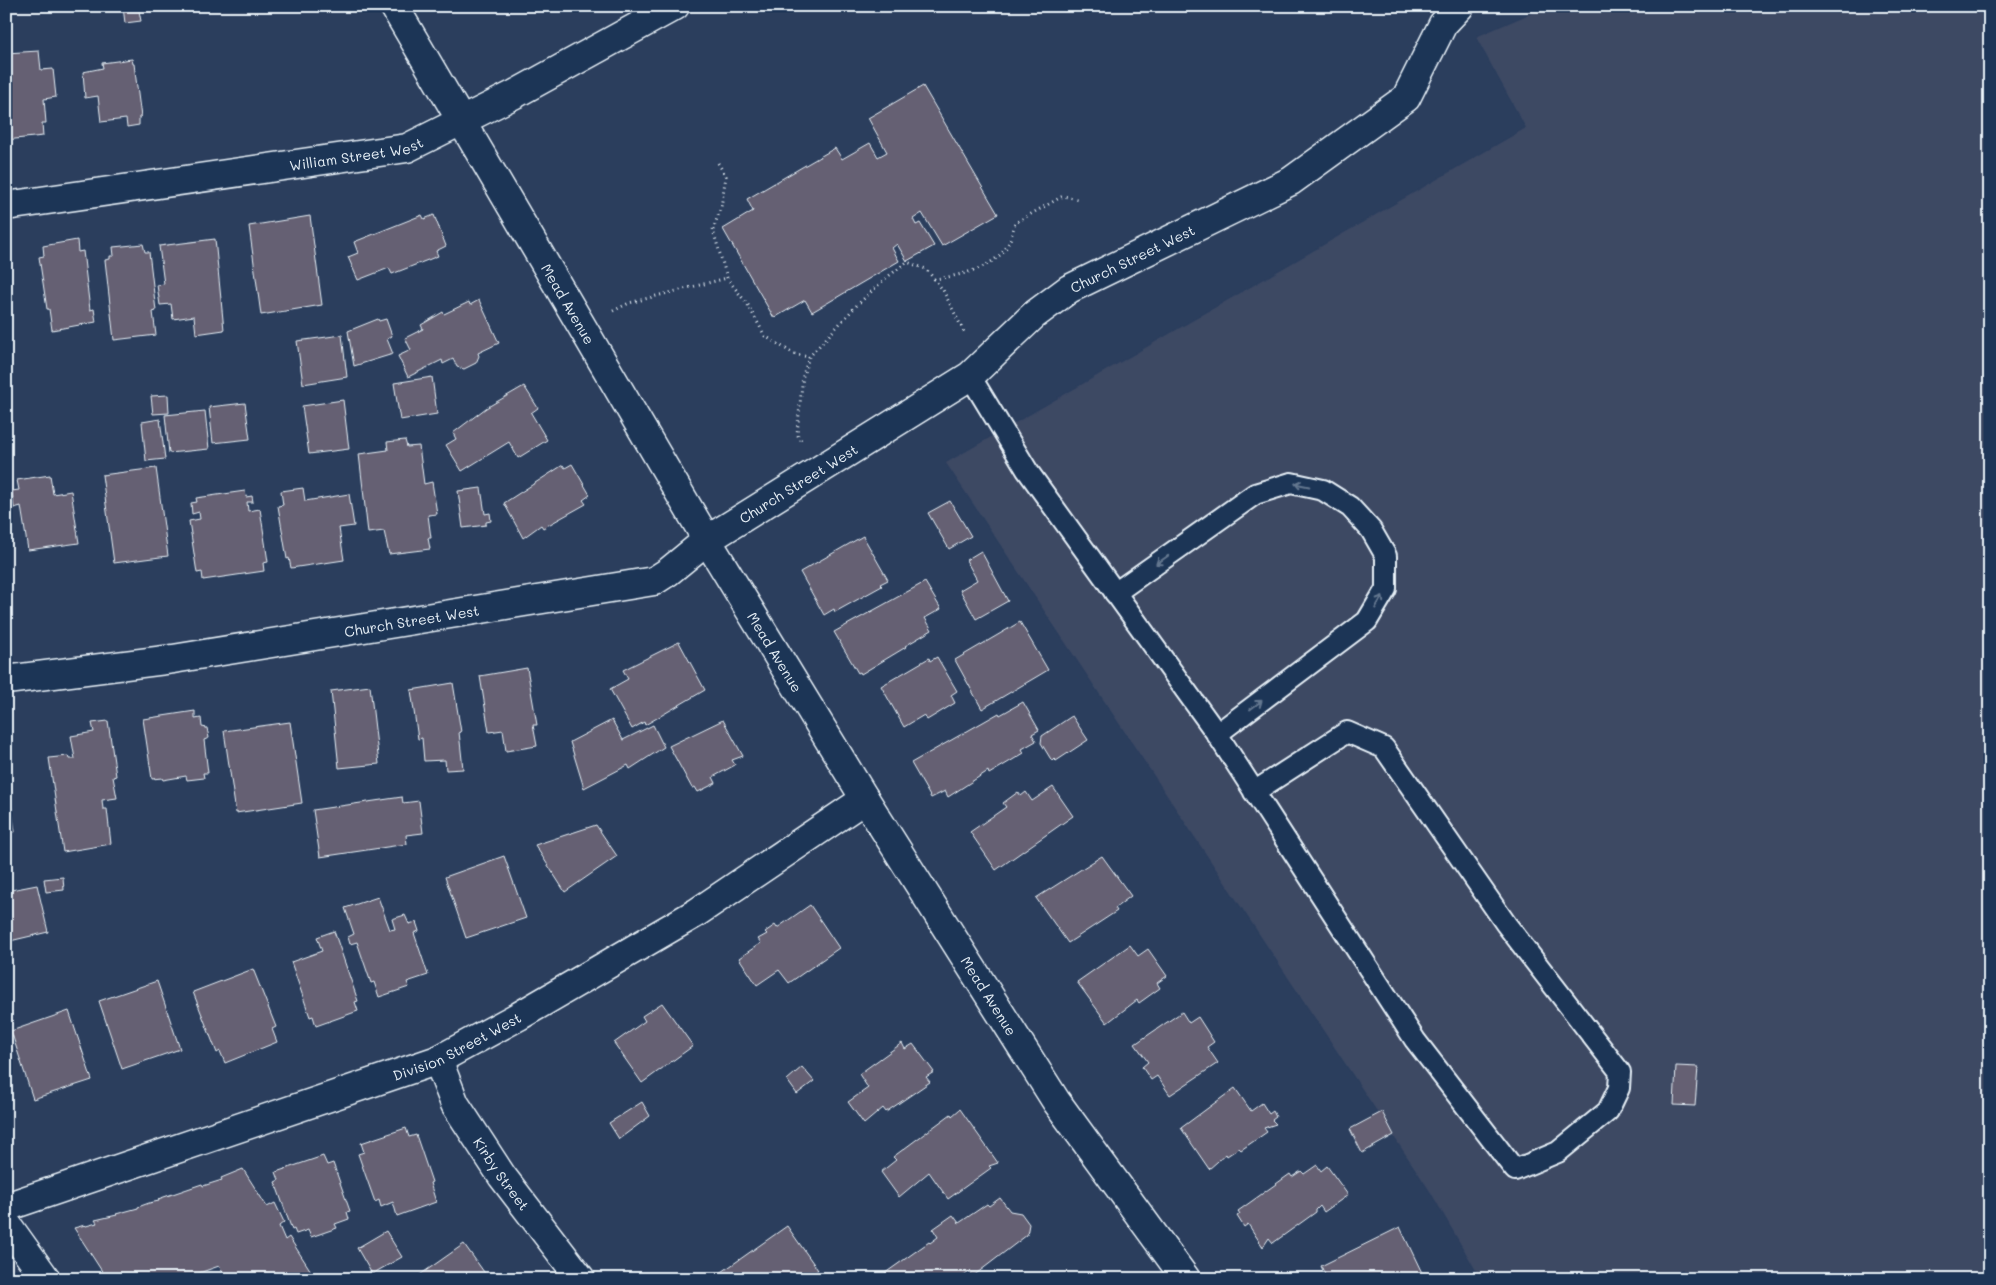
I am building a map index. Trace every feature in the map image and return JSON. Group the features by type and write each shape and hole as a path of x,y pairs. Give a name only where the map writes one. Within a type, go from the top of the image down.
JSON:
{"street":[{"name":"Mead Avenue","path":"394,6 707,540 865,799 1056,1101 1186,1279"},
{"name":"William Street West","path":"6,206 407,148 515,94 675,6"},
{"name":"Church Street West","path":"6,680 173,659 654,581 707,540 975,371 1034,315 1069,289 1291,181 1406,98 1443,24 1460,6"},
{"name":"Division Street West","path":"6,1208 438,1060 519,1016 696,912 865,799"},
{"name":"Kirby Street","path":"438,1060 455,1104 496,1168 581,1279"},
{"path":"6,1223 46,1279"}],"lane":[{"path":"975,371 1027,470 1217,734 1254,792 1415,1040 1515,1170 1558,1152 1608,1111 1619,1088 1620,1072 1506,924 1384,748 1347,732 1254,792"},
{"path":"1115,593 1255,494 1291,483 1324,490 1350,507 1371,530 1386,556 1386,589 1367,621 1217,734"}],"path":[{"path":"718,162 726,176 721,207 713,230 727,278 748,305 765,336 794,354 808,357"},
{"path":"934,279 964,273 1000,257 1009,243 1015,223 1063,196 1077,199"},
{"path":"820,470 797,434 803,375 808,357 857,305 886,278 907,262 926,269 943,290 975,371"},
{"path":"581,325 629,303 727,278"}],"shaded area":[{"path":"1548,6 1990,6 1990,1279 1689,1279 1682,1269 1662,1279 1481,1279 1430,1191 946,463 1526,128 1476,37"}],"building":[{"path":"138,6 141,21 125,23 123,7"},
{"path":"39,51 41,70 53,69 56,97 44,99 46,123 42,123 43,136 6,140 6,53"},
{"path":"132,59 141,117 139,117 139,125 127,127 126,119 101,122 98,96 85,98 83,72 103,68 102,63"},
{"path":"923,86 998,214 942,246 922,213 913,219 916,225 920,223 934,246 907,261 897,244 892,248 899,261 812,312 805,300 774,318 723,229 753,211 747,199 835,148 842,159 870,143 878,157 887,152 868,118"},
{"path":"422,215 424,219 434,215 446,246 436,251 438,256 392,274 389,268 358,280 348,257 358,253 354,242"},
{"path":"310,216 322,305 261,315 249,226"},
{"path":"215,239 224,330 196,334 194,316 173,319 171,304 160,305 157,285 164,284 159,246"},
{"path":"77,240 78,252 83,251 90,310 94,309 96,322 52,330 39,257 44,256 43,246"},
{"path":"143,244 145,252 149,252 156,311 153,312 156,335 114,340 105,260 110,259 110,256 114,256 113,247"},
{"path":"479,300 499,343 478,353 479,356 476,363 464,369 457,367 453,359 443,364 442,360 408,377 398,356 411,350 405,338 423,329 421,325 443,312 444,314 469,302 470,305"},
{"path":"378,319 379,321 386,319 392,336 387,339 393,354 354,366 348,331"},
{"path":"342,335 347,377 303,384 297,341"},
{"path":"432,377 437,414 400,420 394,383"},
{"path":"524,386 538,408 531,413 547,440 518,458 509,442 462,471 446,445 456,439 453,433 486,408"},
{"path":"168,395 169,413 153,414 151,396"},
{"path":"343,400 349,449 309,454 302,406"},
{"path":"245,403 250,439 213,443 209,407"},
{"path":"205,411 209,449 169,453 165,415"},
{"path":"160,419 165,459 146,461 142,422"},
{"path":"405,440 407,447 419,446 424,484 432,482 437,514 428,515 431,538 428,538 430,549 389,554 384,531 368,533 359,454 388,450 387,442"},
{"path":"572,464 590,495 583,500 586,504 543,528 541,525 523,538 504,503 563,465 565,468"},
{"path":"156,468 168,556 114,563 102,475"},
{"path":"50,475 53,494 71,491 79,543 28,550 21,506 14,508 12,491 19,490 17,480"},
{"path":"303,488 305,501 349,494 354,526 339,528 344,560 291,568 289,558 287,559 278,506 283,505 281,491"},
{"path":"481,488 485,514 490,513 491,521 486,522 486,525 463,528 458,491"},
{"path":"245,491 246,497 252,496 253,502 247,502 248,511 260,509 268,562 263,563 264,571 203,580 202,572 197,573 189,521 200,519 199,512 192,514 191,503 197,502 196,498"},
{"path":"950,501 971,536 949,549 928,513"},
{"path":"863,536 888,580 880,584 882,586 835,612 834,609 824,615 800,572"},
{"path":"981,551 1008,601 976,619 960,590 977,580 966,560"},
{"path":"925,582 941,609 925,618 932,630 861,674 860,672 858,673 834,632"},
{"path":"1020,622 1048,670 982,709 955,660"},
{"path":"679,642 705,690 645,725 644,722 632,729 610,689 628,679 623,670"},
{"path":"937,657 957,691 951,695 955,703 927,720 924,715 904,727 881,686 929,658 930,661"},
{"path":"527,668 537,725 533,725 537,746 506,751 503,730 489,732 480,676"},
{"path":"453,683 461,732 459,732 463,769 446,770 445,760 424,761 422,738 418,739 411,690"},
{"path":"370,686 379,764 339,768 331,691"},
{"path":"1023,702 1039,730 1032,734 1036,741 1022,749 1024,753 989,774 988,771 948,797 945,791 931,798 911,763 999,713 1000,715"},
{"path":"195,711 195,719 201,718 202,727 207,728 209,738 204,740 208,773 203,773 204,778 187,780 186,776 163,780 162,778 152,779 143,719"},
{"path":"1072,716 1088,740 1056,761 1054,759 1052,761 1041,743 1042,736"},
{"path":"612,720 623,740 653,725 664,747 630,769 628,765 584,788 570,742"},
{"path":"723,720 743,756 732,760 735,765 713,777 716,783 698,792 695,787 692,788 669,746"},
{"path":"108,721 116,776 113,777 117,798 102,800 103,809 107,809 111,844 63,852 49,758 68,756 69,759 75,759 71,736 94,732 92,723"},
{"path":"290,722 302,803 236,813 224,731"},
{"path":"6,765 15,832 6,833"},
{"path":"1053,787 1073,816 996,870 970,832 1006,807 1003,803 1018,792 1021,796 1026,792 1032,801"},
{"path":"402,797 403,803 419,801 423,833 406,835 407,844 320,857 313,810"},
{"path":"596,825 617,856 565,892 535,845"},
{"path":"504,856 526,918 466,938 445,877"},
{"path":"1102,856 1131,896 1115,908 1117,911 1068,943 1036,898"},
{"path":"63,877 64,890 46,892 44,879"},
{"path":"37,885 48,932 10,941 6,927 6,891"},
{"path":"378,897 390,930 395,929 392,919 405,915 409,924 416,922 419,931 414,933 428,975 407,982 409,987 379,997 374,982 371,983 357,942 350,944 348,937 354,934 345,908"},
{"path":"810,905 839,948 789,983 779,970 757,985 739,958 761,943 758,939 767,934 765,932 775,925 777,928"},
{"path":"334,931 358,1001 355,1002 358,1011 316,1026 313,1016 310,1017 291,962 322,951 317,937"},
{"path":"1130,945 1138,956 1148,949 1167,976 1157,983 1160,988 1139,1003 1137,1000 1107,1023 1077,982"},
{"path":"253,969 276,1027 272,1029 277,1042 225,1063 220,1051 217,1053 193,992"},
{"path":"157,981 180,1049 122,1069 99,1001"},
{"path":"662,1003 693,1046 642,1083 614,1043 645,1021 642,1016"},
{"path":"69,1011 92,1080 33,1099 11,1031"},
{"path":"1182,1012 1189,1023 1198,1017 1214,1042 1207,1047 1218,1063 1170,1095 1157,1076 1151,1080 1142,1067 1148,1062 1135,1044"},
{"path":"902,1043 905,1049 913,1044 934,1072 926,1077 930,1082 886,1112 883,1108 864,1124 848,1102 868,1088 859,1074"},
{"path":"1676,1066 1698,1067 1695,1106 1674,1105"},
{"path":"802,1067 814,1081 797,1094 787,1080"},
{"path":"1235,1088 1251,1111 1262,1103 1269,1114 1273,1111 1276,1117 1272,1120 1276,1124 1264,1128 1267,1132 1241,1150 1239,1148 1227,1156 1226,1154 1209,1169 1181,1128"},
{"path":"642,1102 650,1116 619,1139 609,1123"},
{"path":"960,1109 998,1163 989,1166 991,1168 948,1199 929,1172 899,1197 881,1172 896,1160 893,1157"},
{"path":"1382,1112 1394,1135 1362,1153 1350,1129"},
{"path":"406,1128 409,1137 416,1135 432,1182 430,1183 436,1202 397,1216 393,1202 381,1207 379,1200 375,1202 358,1154 364,1152 361,1143"},
{"path":"323,1156 327,1165 333,1163 350,1211 347,1212 349,1219 335,1224 337,1228 311,1237 308,1230 296,1234 294,1229 292,1230 275,1182 279,1180 276,1172"},
{"path":"1317,1165 1321,1171 1327,1166 1348,1195 1324,1212 1320,1206 1316,1212 1273,1243 1269,1238 1263,1247 1248,1224 1244,1227 1237,1216 1240,1214 1238,1211 1290,1174 1292,1177 1301,1171 1304,1174"},
{"path":"243,1169 267,1207 275,1203 284,1222 279,1226 285,1240 289,1237 316,1279 227,1279 219,1266 182,1279 107,1279 74,1228 97,1223 95,1220 159,1201 158,1199 202,1184 203,1186 222,1180 221,1178"},
{"path":"1000,1198 1010,1211 1021,1213 1029,1224 1027,1235 972,1277 969,1272 960,1279 884,1279 881,1276 938,1237 933,1229 953,1215 959,1223 987,1204 989,1206"},
{"path":"787,1226 818,1270 805,1279 712,1279"},
{"path":"1400,1227 1424,1277 1420,1279 1327,1279 1321,1266"},
{"path":"386,1231 402,1257 372,1274 357,1248"},
{"path":"464,1244 489,1279 414,1279"}]}
